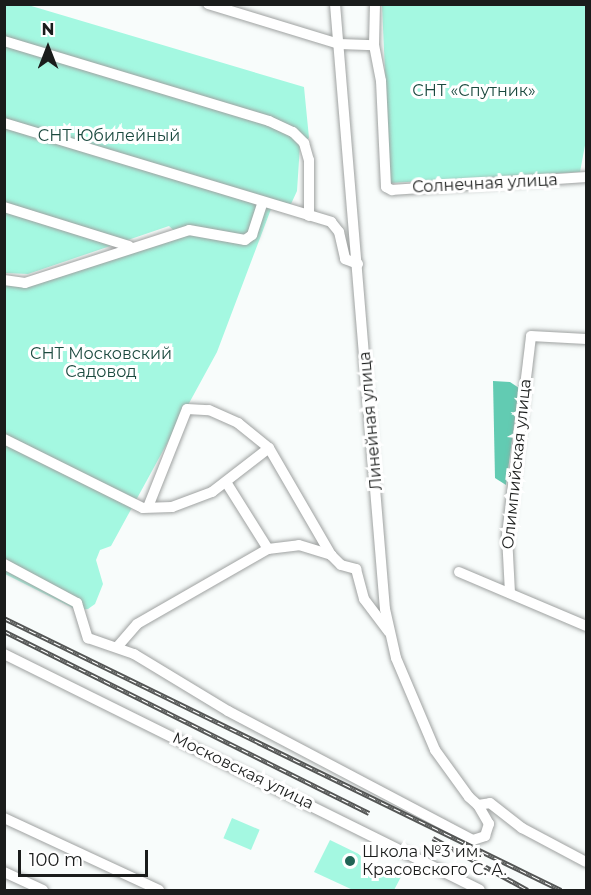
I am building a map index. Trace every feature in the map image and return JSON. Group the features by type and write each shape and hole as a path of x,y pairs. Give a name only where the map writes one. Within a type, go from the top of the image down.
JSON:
{"street":[{"path":"208,4 339,44 374,45 375,4"},
{"name":"Линейная улица","path":"335,4 389,632 404,685 430,741 453,777 482,805"},
{"path":"4,41 269,121 293,132 304,143 309,160 309,216"},
{"name":"Солнечная улица","path":"374,45 381,81 384,182 392,190 582,179"},
{"path":"4,123 334,224 345,259 358,264"},
{"path":"4,280 25,283 129,246 189,230 245,240 252,235 263,202"},
{"path":"4,207 129,246"},
{"name":"Олимпийская улица","path":"510,593 507,535 531,336 586,339"},
{"path":"148,507 187,410 220,413 258,436 269,448 331,555 341,565 356,569 364,599 389,632"},
{"path":"4,439 137,507 188,502 226,482 269,448"},
{"path":"226,482 268,549"},
{"path":"118,646 137,624 268,549 299,544 331,555"},
{"path":"4,564 77,603 88,638 118,646 228,711 455,833 481,839 488,829 501,819 586,862"},
{"path":"459,572 586,626"},
{"name":"Московская улица","path":"4,654 480,891"},
{"path":"488,829 482,805 490,802 522,828"},
{"path":"4,818 159,891"},
{"path":"4,872 43,891"}],"green space":[{"path":"5,5 28,5 304,87 309,138 300,145 297,191 291,204 274,201 217,352 111,546 100,550 96,560 103,584 95,604 88,609 77,610 5,574 5,284 27,287 181,237 169,226 28,274 5,273"},
{"name":"СНТ «Спутник»","path":"382,5 586,5 586,140 580,172 390,183"},
{"path":"232,818 260,830 251,850 223,838"},
{"path":"330,840 402,875 394,890 353,890 314,872"}],"shaded area":[{"path":"493,381 510,382 519,388 506,485 495,478"}],"railway":[{"path":"4,618 561,890"},
{"path":"4,631 369,813"},
{"path":"433,838 528,890"}],"place":[{"name":"Школа №3 им. Красовского С. А.","path":"350,861"}],"park label":[{"name":"СНТ Юбилейный","path":"109,136"},
{"name":"СНТ Московский Садовод","path":"101,363"}]}
